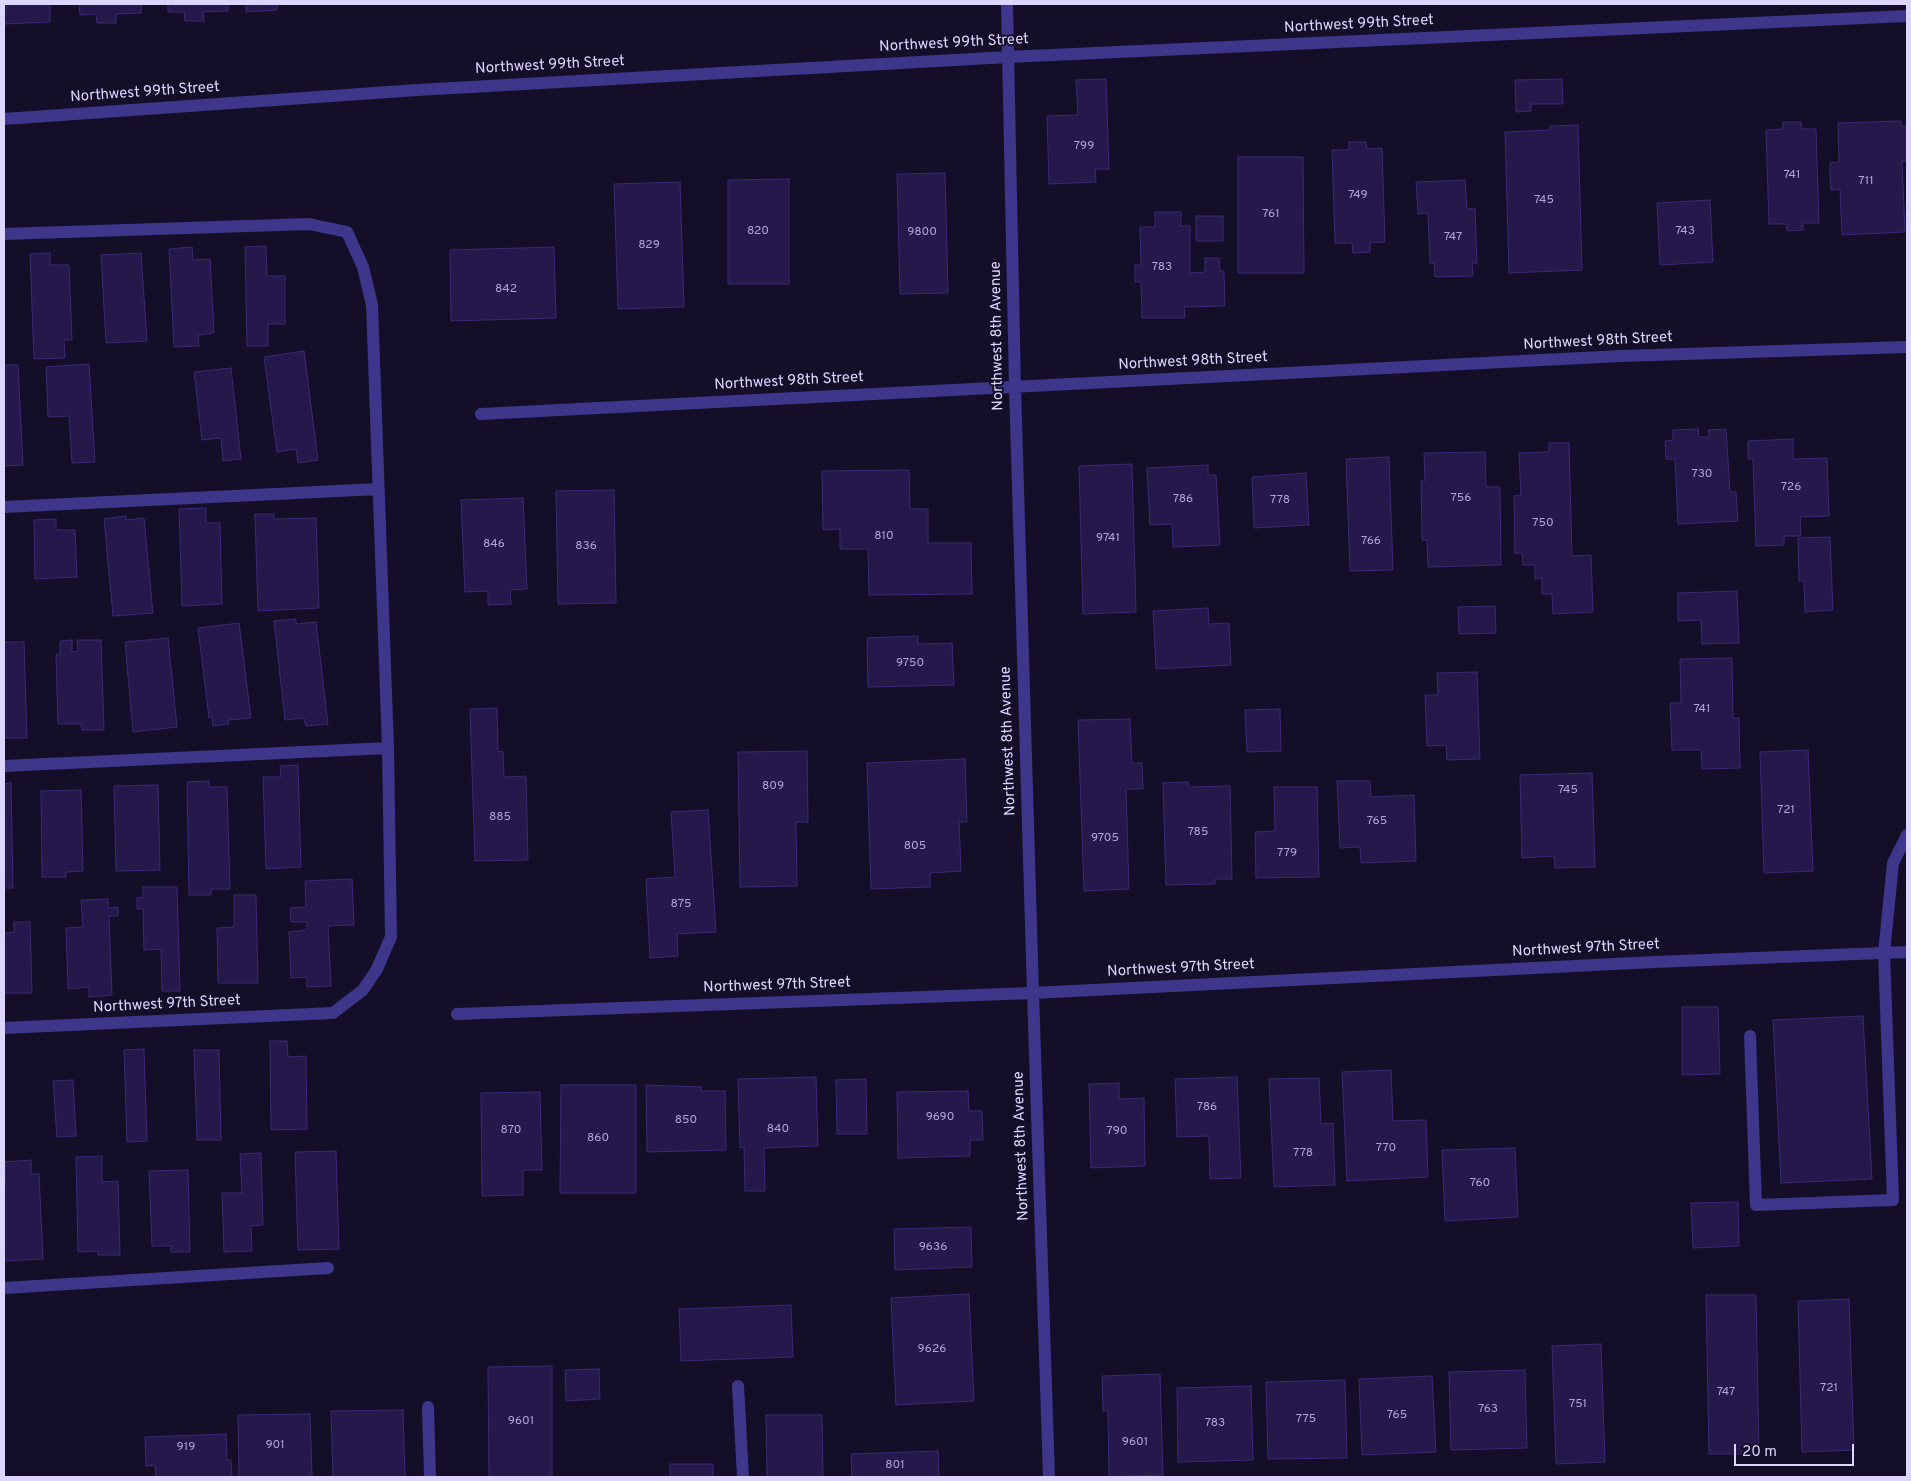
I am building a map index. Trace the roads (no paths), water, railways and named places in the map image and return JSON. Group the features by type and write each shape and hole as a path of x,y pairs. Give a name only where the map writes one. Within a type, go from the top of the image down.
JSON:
{"street":[{"name":"Northwest 8th Avenue","path":"1006,4 1015,387 1049,1477"},
{"name":"Northwest 99th Street","path":"4,119 416,90 1008,57 1907,16"},
{"path":"4,234 309,224 347,232 363,267 372,305 388,748 4,766"},
{"name":"Northwest 98th Street","path":"481,414 1621,356 1907,347"},
{"path":"4,506 379,488"},
{"name":"Northwest 97th Street","path":"4,1028 333,1013 363,990 377,970 391,937 388,748"},
{"path":"1750,1036 1756,1205 1893,1200 1884,953 1894,863 1907,835"},
{"name":"Northwest 97th Street","path":"457,1014 1033,993 1655,962 1907,952"},
{"path":"4,1288 328,1268"},
{"path":"738,1386 743,1477"},
{"path":"428,1407 430,1477"}]}
